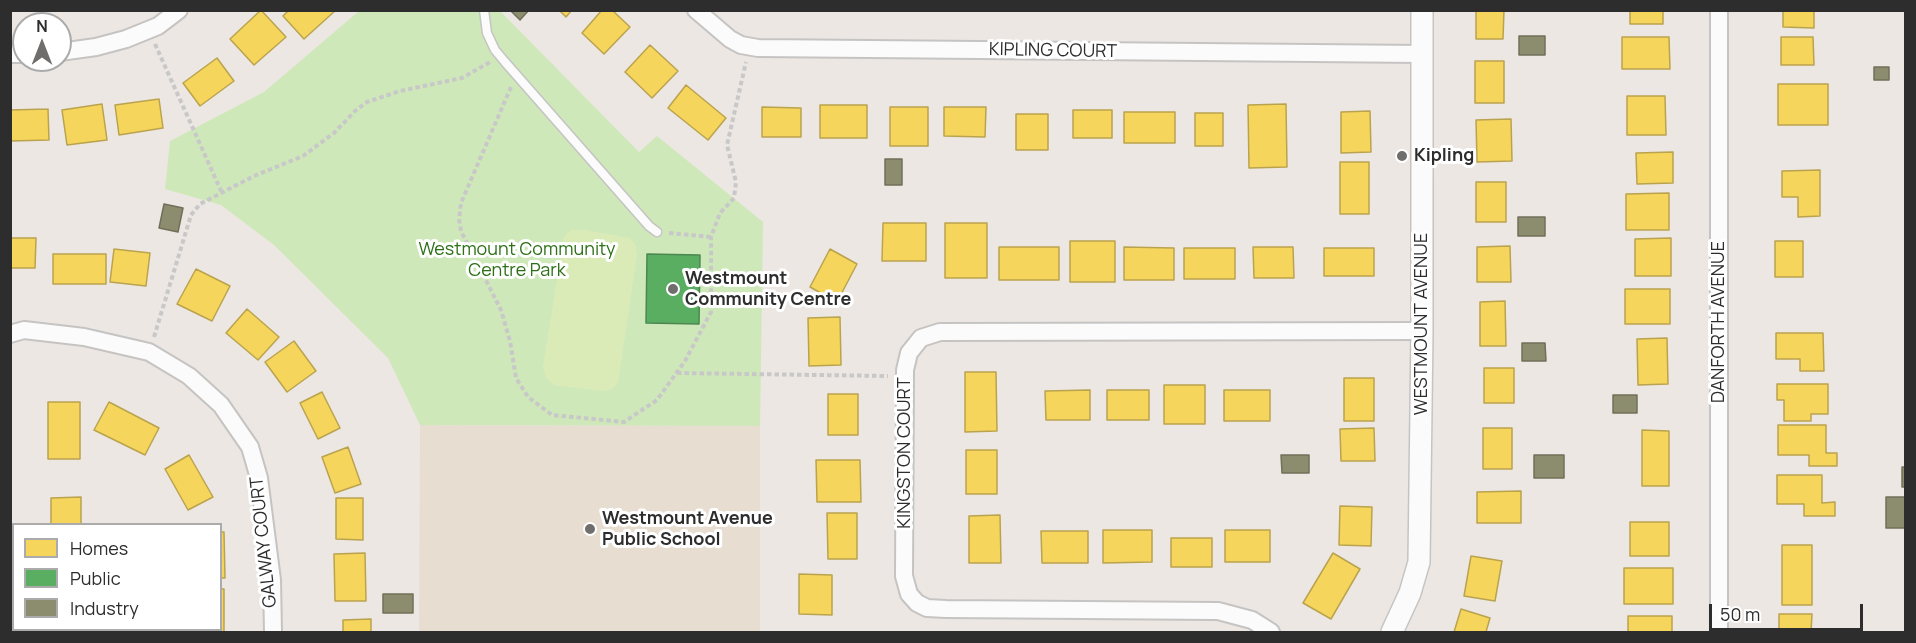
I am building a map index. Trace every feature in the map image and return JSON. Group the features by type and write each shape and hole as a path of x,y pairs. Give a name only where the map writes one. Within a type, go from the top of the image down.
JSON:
{"street":[{"path":"72,50 126,39 158,26 179,10"},
{"name":"KIPLING COURT","path":"696,10 730,39 741,45 749,46 1422,54"},
{"name":"WESTMOUNT AVENUE","path":"1392,633 1410,593 1419,562 1422,10"},
{"name":"DANFORTH AVENUE","path":"1719,10 1719,633"},
{"name":"GALWAY COURT","path":"10,334 24,330 84,337 149,352 189,376 221,405 250,447 259,478 266,517 272,580 273,633"},
{"name":"KINGSTON COURT","path":"1271,633 1252,620 1218,612 946,609 927,608 917,603 909,594 904,576 905,376 909,353 921,338 940,332 1422,332"}],"lane":[{"path":"484,10 487,33 500,56 649,226 657,232"}],"path":[{"path":"148,30 222,192"},
{"path":"517,76 460,203 460,231 501,310 510,341 516,378 528,397 552,415 624,422 657,400 685,361 711,312 711,237 720,213 734,198 736,182 727,145 749,46"},
{"path":"149,352 191,214 200,204 254,176 303,156 334,133 355,111 368,102 400,91 462,78 500,56"},
{"path":"657,232 711,237"},
{"path":"676,373 905,376"}],"shaded area":[{"name":"Westmount Avenue Public School","path":"420,425 760,426 760,632 419,632"}],"green space":[{"name":"Westmount Community Centre Park","path":"359,11 500,11 639,152 657,136 763,222 760,426 420,425 388,358 274,245 221,205 165,189 170,141 264,92"},
{"path":"571,230 629,238 635,244 637,254 618,382 612,389 603,391 554,385 546,377 543,367 564,237"}],"building: Homes":[{"path":"261,10 286,37 254,65 230,39"},
{"path":"289,10 336,10 304,39 283,16"},
{"path":"559,10 572,10 566,17"},
{"path":"602,10 612,10 630,27 604,54 582,33"},
{"path":"1476,10 1504,10 1503,39 1476,39"},
{"path":"1630,10 1663,10 1663,24 1630,24"},
{"path":"1783,10 1814,10 1814,28 1783,27"},
{"path":"1622,37 1669,37 1670,69 1622,69"},
{"path":"1781,37 1813,37 1814,65 1781,65"},
{"path":"650,45 678,71 652,98 625,72"},
{"path":"217,58 234,81 200,106 183,83"},
{"path":"1475,61 1504,61 1504,103 1475,103"},
{"path":"1778,84 1828,84 1828,125 1778,125"},
{"path":"686,85 726,118 708,140 668,108"},
{"path":"1627,96 1665,96 1666,135 1627,135"},
{"path":"159,99 163,128 119,135 115,105"},
{"path":"102,104 107,140 67,145 62,110"},
{"path":"1286,104 1287,167 1249,168 1248,105"},
{"path":"820,105 867,105 867,138 820,138"},
{"path":"762,107 801,108 801,137 762,137"},
{"path":"890,107 928,107 928,146 890,146"},
{"path":"944,107 986,107 985,137 944,136"},
{"path":"48,109 49,140 10,141 10,110"},
{"path":"1073,110 1112,110 1112,138 1073,138"},
{"path":"1370,111 1371,152 1341,153 1341,112"},
{"path":"1124,112 1175,112 1175,143 1124,143"},
{"path":"1195,113 1223,113 1223,146 1195,146"},
{"path":"1016,114 1048,114 1048,150 1016,150"},
{"path":"1511,119 1512,161 1477,162 1476,120"},
{"path":"1673,152 1673,183 1637,184 1636,153"},
{"path":"1340,162 1369,162 1369,214 1340,214"},
{"path":"1820,170 1820,216 1798,217 1798,197 1782,197 1782,171"},
{"path":"1476,182 1506,182 1506,222 1476,222"},
{"path":"1669,193 1669,230 1626,230 1626,194"},
{"path":"883,223 926,223 926,261 882,261"},
{"path":"945,223 987,223 987,278 945,278"},
{"path":"10,238 36,238 35,268 10,268"},
{"path":"1671,238 1671,276 1635,276 1635,239"},
{"path":"1070,241 1115,241 1115,282 1070,282"},
{"path":"1775,241 1803,241 1803,277 1775,277"},
{"path":"1510,246 1511,282 1477,282 1477,247"},
{"path":"999,247 1059,247 1059,280 999,280"},
{"path":"1124,247 1174,248 1174,280 1124,280"},
{"path":"1253,247 1293,247 1294,278 1254,278"},
{"path":"1184,248 1235,248 1235,279 1184,279"},
{"path":"1324,248 1374,248 1374,276 1324,276"},
{"path":"114,249 150,253 146,286 110,282"},
{"path":"830,249 857,264 837,302 810,287"},
{"path":"53,254 106,254 106,284 53,284"},
{"path":"196,269 230,286 212,321 177,304"},
{"path":"1625,289 1670,289 1670,324 1625,324"},
{"path":"1505,301 1506,346 1480,346 1480,302"},
{"path":"247,309 279,337 258,360 226,333"},
{"path":"840,317 841,365 809,366 808,318"},
{"path":"1776,333 1823,333 1824,371 1800,371 1800,359 1776,359"},
{"path":"1667,338 1668,384 1638,385 1637,339"},
{"path":"294,341 316,371 287,392 265,362"},
{"path":"1484,368 1514,368 1514,403 1484,403"},
{"path":"965,372 996,372 997,431 965,432"},
{"path":"1344,378 1374,378 1374,421 1344,421"},
{"path":"1777,384 1828,384 1828,414 1811,414 1811,421 1784,421 1784,400 1777,400"},
{"path":"1164,385 1205,385 1205,424 1164,424"},
{"path":"1090,390 1090,420 1046,420 1045,391"},
{"path":"1107,390 1149,390 1149,420 1107,420"},
{"path":"1224,390 1270,390 1270,421 1224,421"},
{"path":"322,392 340,428 318,439 300,403"},
{"path":"828,394 858,394 858,435 828,435"},
{"path":"48,402 80,402 80,459 48,459"},
{"path":"109,402 159,428 145,455 94,430"},
{"path":"1778,425 1826,425 1826,453 1837,453 1837,466 1809,466 1809,455 1778,455"},
{"path":"1374,428 1375,461 1341,461 1340,429"},
{"path":"1483,428 1512,428 1512,469 1483,469"},
{"path":"1642,430 1669,431 1669,486 1642,486"},
{"path":"348,447 361,484 335,493 322,457"},
{"path":"966,450 997,450 997,494 966,494"},
{"path":"189,455 213,497 188,510 165,469"},
{"path":"816,460 860,460 861,502 817,502"},
{"path":"1777,475 1822,475 1822,503 1835,502 1835,516 1804,516 1804,504 1777,504"},
{"path":"1521,491 1521,523 1477,523 1477,492"},
{"path":"81,497 81,523 51,523 51,498"},
{"path":"336,498 363,498 363,540 336,539"},
{"path":"1340,506 1372,507 1371,546 1339,545"},
{"path":"827,513 857,513 857,559 828,559"},
{"path":"1000,515 1001,563 969,563 969,516"},
{"path":"1630,522 1669,522 1669,556 1630,556"},
{"path":"1103,530 1152,530 1152,562 1103,563"},
{"path":"1225,530 1270,530 1270,562 1225,562"},
{"path":"1041,531 1088,531 1088,563 1042,563"},
{"path":"222,532 224,532 225,578 222,578"},
{"path":"1171,538 1212,538 1212,567 1171,567"},
{"path":"1782,545 1812,545 1812,605 1782,605"},
{"path":"365,553 366,601 335,601 334,554"},
{"path":"1333,553 1360,569 1331,619 1303,603"},
{"path":"1471,556 1502,561 1495,601 1464,596"},
{"path":"1624,568 1673,568 1673,604 1624,604"},
{"path":"799,574 832,575 832,615 799,614"},
{"path":"222,589 224,589 224,632 196,632 222,631"},
{"path":"1461,609 1490,618 1486,632 1454,632"},
{"path":"1779,614 1812,614 1811,632 1779,632"},
{"path":"1628,616 1672,616 1672,632 1628,632"},
{"path":"371,619 371,632 343,632 343,620"}],"building: Public":[{"name":"Westmount Community Centre","path":"647,254 700,255 699,324 646,323"}],"building: Industry":[{"path":"510,10 529,10 520,20"},
{"path":"1519,36 1545,36 1545,55 1519,55"},
{"path":"1874,67 1889,67 1889,80 1874,80"},
{"path":"885,159 902,159 902,185 885,185"},
{"path":"164,204 183,208 178,232 159,228"},
{"path":"1518,217 1545,217 1545,236 1518,236"},
{"path":"1522,343 1545,343 1546,361 1522,361"},
{"path":"1613,395 1637,395 1637,413 1613,413"},
{"path":"1281,455 1309,455 1309,473 1282,473"},
{"path":"1534,455 1564,455 1564,478 1534,478"},
{"path":"1902,467 1906,467 1906,487 1902,487"},
{"path":"1886,497 1906,497 1906,528 1886,528"},
{"path":"383,594 413,594 413,613 383,613"}],"place":[{"name":"Kipling","path":"1402,156"},
{"name":"Westmount Community Centre","path":"673,289"},
{"name":"Westmount Avenue Public School","path":"590,529"}]}
